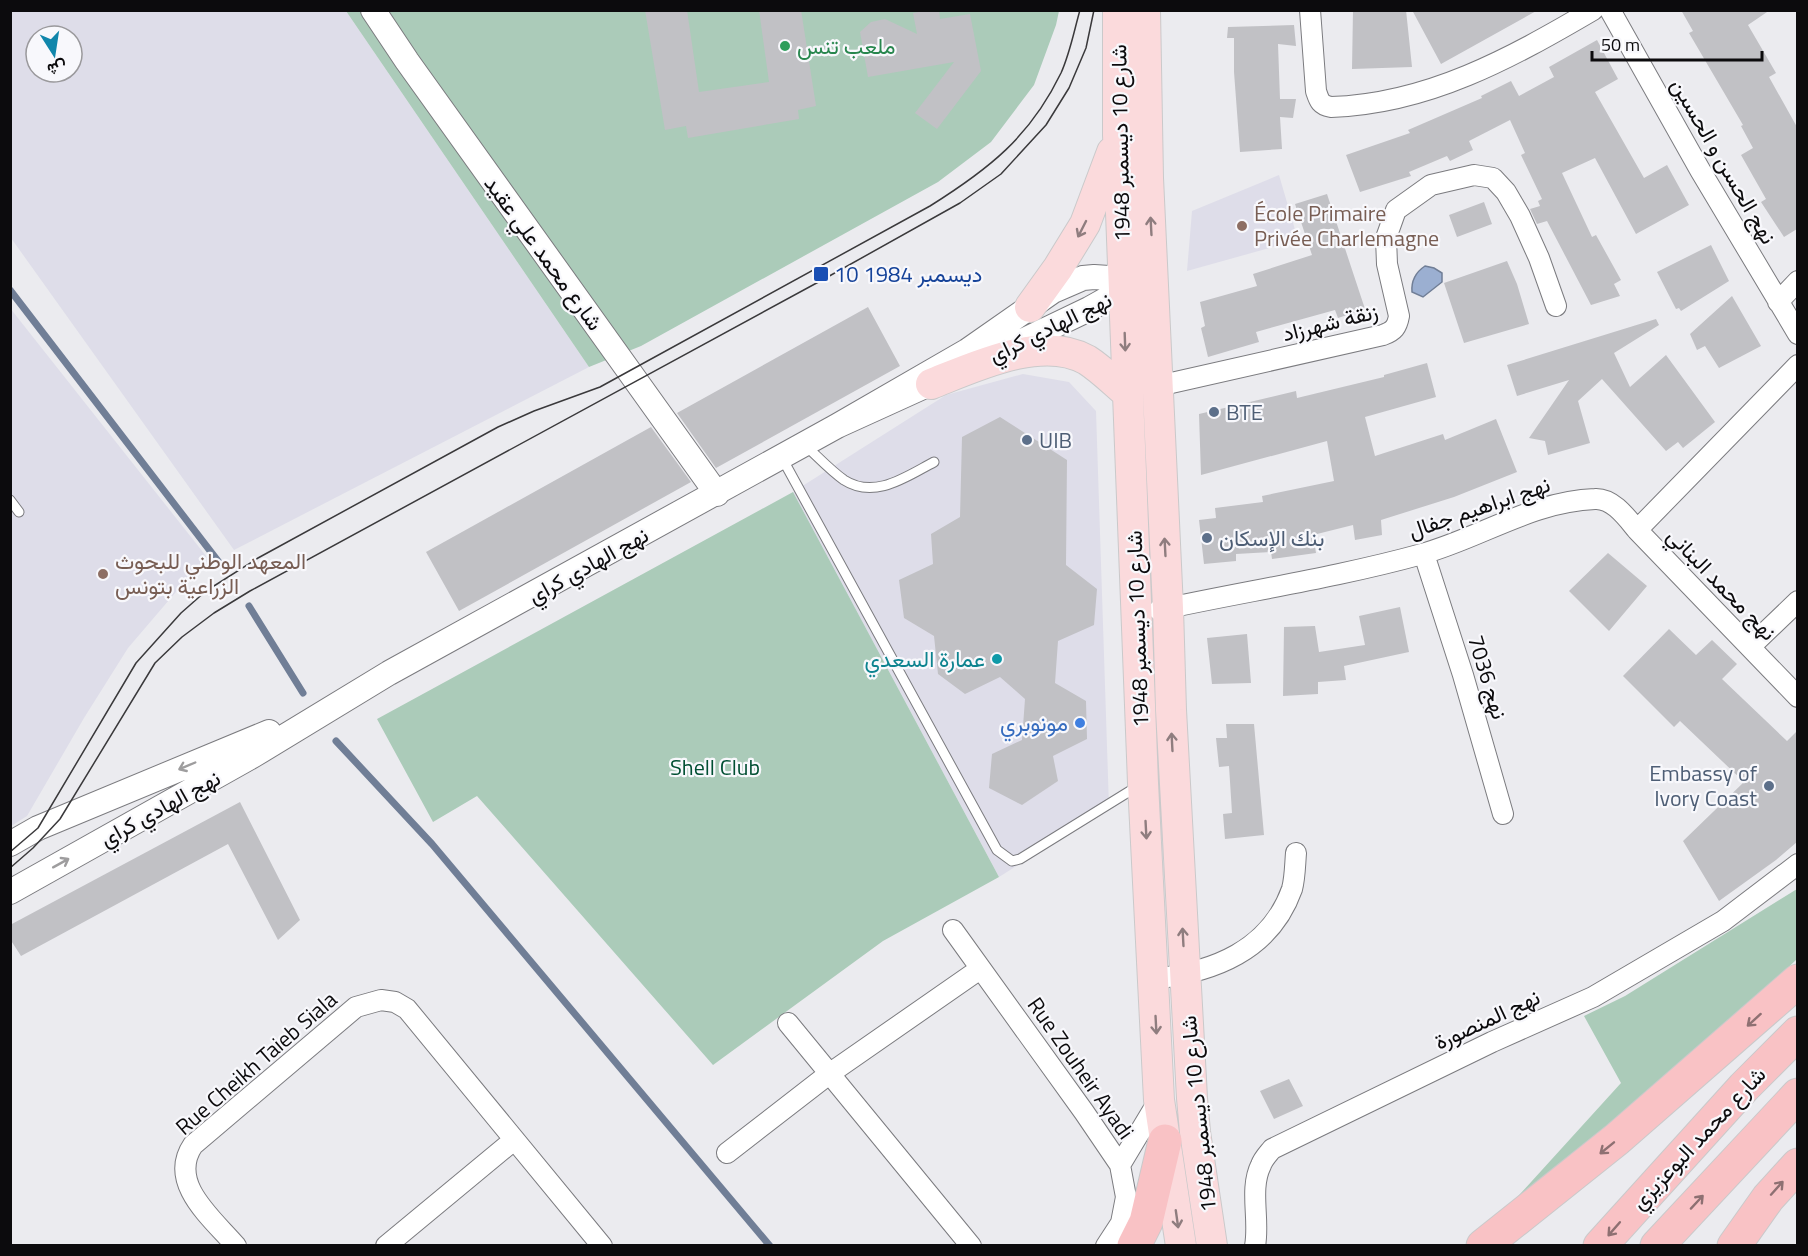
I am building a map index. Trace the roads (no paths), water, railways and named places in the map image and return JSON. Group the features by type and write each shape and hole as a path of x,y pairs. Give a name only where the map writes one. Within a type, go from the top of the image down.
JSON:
{"highway":[{"path":"1483,1245 1617,1139 1797,981"},
{"name":"شارع محمد البوعزيزي","path":"1600,1245 1736,1095 1797,1033"},
{"name":"شارع محمد البوعزيزي","path":"1657,1245 1797,1095"},
{"path":"1134,1245 1146,1222 1165,1141"},
{"path":"1734,1245 1768,1198 1797,1165"}],"main road":[{"name":"شارع 10 ديسمبر 1948","path":"1118,10 1118,135 1126,393 1159,1100 1181,1245"},
{"name":"شارع 10 ديسمبر 1948","path":"1145,10 1148,178 1185,975 1195,1132 1212,1245"},
{"path":"1030,307 1085,224 1118,135"},
{"path":"1153,274 1123,290 1139,300 1155,315"},
{"path":"931,384 985,363 1038,350 1068,352 1087,361 1126,393"}],"street":[{"name":"شارع محمد علي عقيد","path":"373,10 717,494"},
{"path":"1310,10 1316,91 1319,101 1330,107 1390,101 1446,86 1492,66 1593,10"},
{"name":"نهج الحسن و الحسين","path":"1610,10 1700,170 1797,334"},
{"name":"زنقة شهرزاد","path":"1158,386 1286,358 1393,331 1398,324 1399,316 1387,264 1386,238 1396,210 1431,185 1474,175 1493,178 1506,192 1539,258 1556,306"},
{"name":"نهج الهادي كراي","path":"10,892 254,755 389,673 782,458 804,445 967,351 1053,291 1083,278 1109,278 1123,290 1042,332 837,426"},
{"path":"1778,302 1797,281"},
{"path":"1637,530 1797,365"},
{"name":"نهج ابراهيم جفال","path":"1137,615 1301,582 1424,554 1550,505 1598,498 1619,508 1637,530"},
{"name":"نهج محمد البناني","path":"1637,530 1797,698"},
{"name":"نهج 7036","path":"1424,554 1463,675 1503,814"},
{"path":"1750,647 1797,601"},
{"name":"نهج الهادي كراي","path":"10,844 38,828 338,704"},
{"path":"1154,979 1185,975 1240,954 1263,936 1281,911 1292,888 1296,853"},
{"name":"نهج المنصورة","path":"1255,1245 1257,1181 1260,1165 1272,1149 1491,1042 1593,997 1723,921 1797,864"},
{"name":"Rue Zouheir Ayadi","path":"953,930 1120,1165 1126,1197 1121,1223 1106,1245"},
{"path":"728,1153 829,1074 980,969"},
{"name":"Rue Cheikh Taieb Siala","path":"236,1245 188,1188 185,1165 189,1151 260,1087 362,1004 381,1000 395,1002 407,1009 602,1245"},
{"path":"788,1023 971,1245"},
{"path":"1120,1165 1159,1100"},
{"path":"386,1245 514,1140"}],"lane":[{"path":"804,445 845,481 868,489 891,484 934,462"},
{"path":"782,458 997,850 1012,861 1020,859 1143,783"},
{"path":"10,500 19,512"}],"water":[{"path":"1425,266 1442,273 1442,282 1423,297 1412,292 1412,284 1419,271"}],"waterway":[{"path":"10,290 221,565"},
{"path":"249,606 303,693"},
{"path":"336,741 432,844 770,1246"}],"tram line":[{"path":"10,852 38,828 136,663 181,613 206,591 258,558 498,427 600,387 930,206 971,179 1006,150 1036,116 1049,96 1061,73 1080,10"},
{"path":"10,868 33,848 60,819 155,663 182,637 214,613 250,591 960,203 1001,174 1046,125 1069,88 1086,48 1094,10"}],"place":[{"name":"ملعب تنس","path":"785,46"},
{"name":"École Primaire Privée Charlemagne","path":"1242,226"},
{"name":"10 ديسمبر 1984","path":"821,274"},
{"name":"BTE","path":"1214,412"},
{"name":"UIB","path":"1027,440"},
{"name":"بنك الإسكان","path":"1207,538"},
{"name":"المعهد الوطني للبحوث الزراعية بتونس","path":"103,574"},
{"name":"عمارة السعدي","path":"997,659"},
{"name":"مونوبري","path":"1080,723"},
{"name":"Embassy of Ivory Coast","path":"1769,786"}],"park label":[{"name":"Shell Club","path":"715,767"}]}
